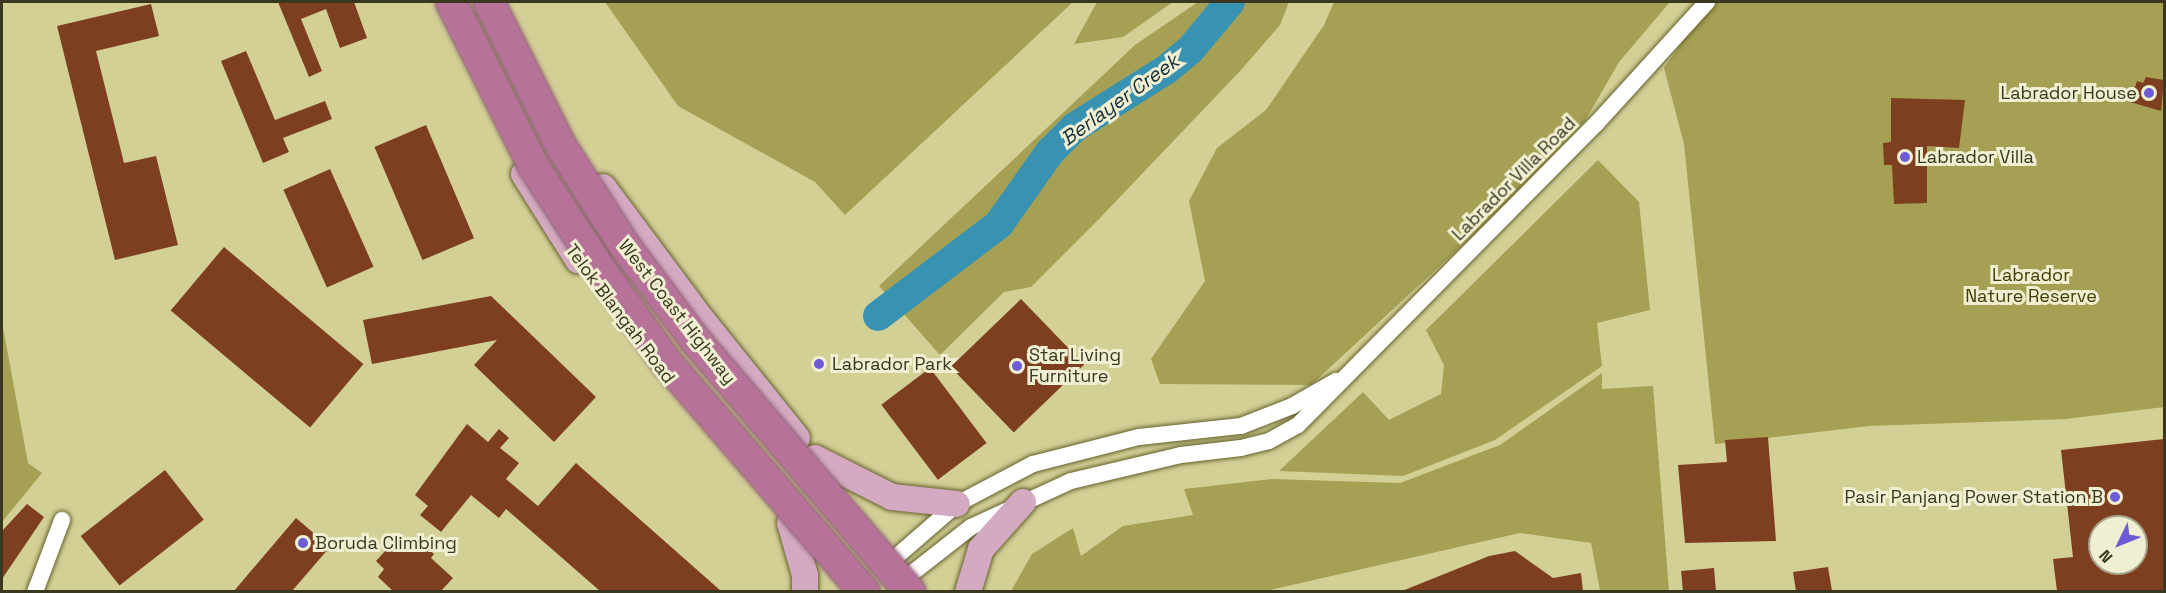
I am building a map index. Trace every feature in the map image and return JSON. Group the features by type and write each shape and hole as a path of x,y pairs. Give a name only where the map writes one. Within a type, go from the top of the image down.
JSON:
{"highway":[{"name":"West Coast Highway","path":"451,2 534,167 598,266 668,363 864,591"},
{"name":"West Coast Highway","path":"489,2 561,146 624,245 695,340 908,581"}],"main road":[{"name":"Telok Blangah Road","path":"444,2 532,191 557,230 659,370 850,591"},
{"path":"504,2 577,146 619,210 815,458 908,581 864,591"},
{"path":"557,230 587,232 619,210"},
{"path":"815,458 892,497 957,504"},
{"path":"968,591 981,549 1023,502"},
{"path":"790,523 805,575 805,591"}],"street":[{"name":"Labrador Villa Road","path":"908,581 971,527 1071,481 1156,460 1269,441 1324,403 1342,377 1604,116 1707,2"},
{"name":"Labrador Villa Road","path":"908,581 957,504 1033,464 1147,436 1264,419 1342,377"},
{"path":"1147,436 1165,440 1170,446 1156,460"},
{"path":"35,591 62,520"}],"green space":[{"path":"605,2 1073,2 845,215 815,182 678,106"},
{"path":"1097,2 1173,2 1123,37 1074,44"},
{"path":"1198,2 1289,2 1280,25 1241,70 1098,220 1031,287 1004,292 940,355 879,286 1135,45"},
{"path":"1334,2 1670,2 1619,62 1585,121 1496,214 1311,385 1160,384 1151,359 1205,281 1189,201 1217,148 1266,110 1324,25"},
{"name":"Labrador Nature Reserve","path":"1711,2 2164,2 2164,407 2066,419 1869,426 1715,444 1684,144 1664,68"},
{"path":"1598,160 1639,202 1650,310 1597,323 1602,366 1495,440 1403,476 1279,471 1363,392 1389,420 1441,394 1444,365 1426,330"},
{"path":"2,322 28,463 42,473 2,522"},
{"path":"1602,373 1602,389 1653,386 1669,591 1600,591 1591,543 1520,533 1266,591 1011,591 1032,554 1073,528 1081,556 1123,526 1193,515 1184,489 1272,479 1400,483 1500,445"}],"building":[{"path":"278,2 354,2 367,38 340,48 326,9 301,19 322,71 309,77"},
{"path":"151,4 159,36 96,51 124,163 156,156 178,245 115,260 57,26"},
{"path":"246,51 275,120 325,101 332,119 283,138 289,152 263,163 221,61"},
{"name":"Labrador House","path":"2146,77 2164,80 2161,111 2130,102 2137,81 2143,83"},
{"name":"Labrador Villa","path":"1891,98 1965,100 1959,148 1927,146 1927,203 1894,204 1892,165 1884,165 1883,143 1891,142"},
{"path":"426,125 474,238 423,260 374,147"},
{"path":"330,169 374,267 327,287 283,190"},
{"path":"224,247 363,364 310,428 171,311"},
{"path":"491,296 596,397 554,442 474,365 497,340 372,364 363,320"},
{"name":"Star Living Furniture","path":"1021,299 1084,364 1014,433 951,367"},
{"path":"930,368 987,443 938,480 881,405"},
{"path":"467,424 488,442 499,429 509,438 500,448 519,463 506,479 538,506 576,463 721,591 600,591 506,509 499,518 471,495 441,532 420,515 428,506 415,495"},
{"path":"1768,437 1776,541 1685,543 1678,465 1727,462 1725,440"},
{"name":"Pasir Panjang Power Station B","path":"2164,439 2164,591 2057,591 2053,559 2073,557 2061,450"},
{"path":"165,470 204,520 119,586 81,536"},
{"path":"27,504 44,517 2,579 2,531"},
{"path":"296,518 330,547 292,591 234,591"},
{"path":"397,538 411,550 419,541 434,554 431,558 453,578 441,591 393,591 378,577 384,569 376,561"},
{"path":"1515,551 1553,578 1581,573 1583,591 1402,591 1489,556"},
{"path":"1828,567 1832,591 1796,591 1793,572"},
{"path":"1714,568 1716,591 1683,592 1681,571"}],"waterway":[{"name":"Berlayer Creek","path":"878,316 999,224 1050,152 1075,127 1167,69 1190,50 1230,2"}],"place":[{"name":"Labrador House","path":"2149,93"},
{"name":"Labrador Villa","path":"1905,157"},
{"name":"Labrador Park","path":"819,364"},
{"name":"Star Living Furniture","path":"1017,366"},
{"name":"Pasir Panjang Power Station B","path":"2115,497"},
{"name":"Boruda Climbing","path":"303,543"}]}
